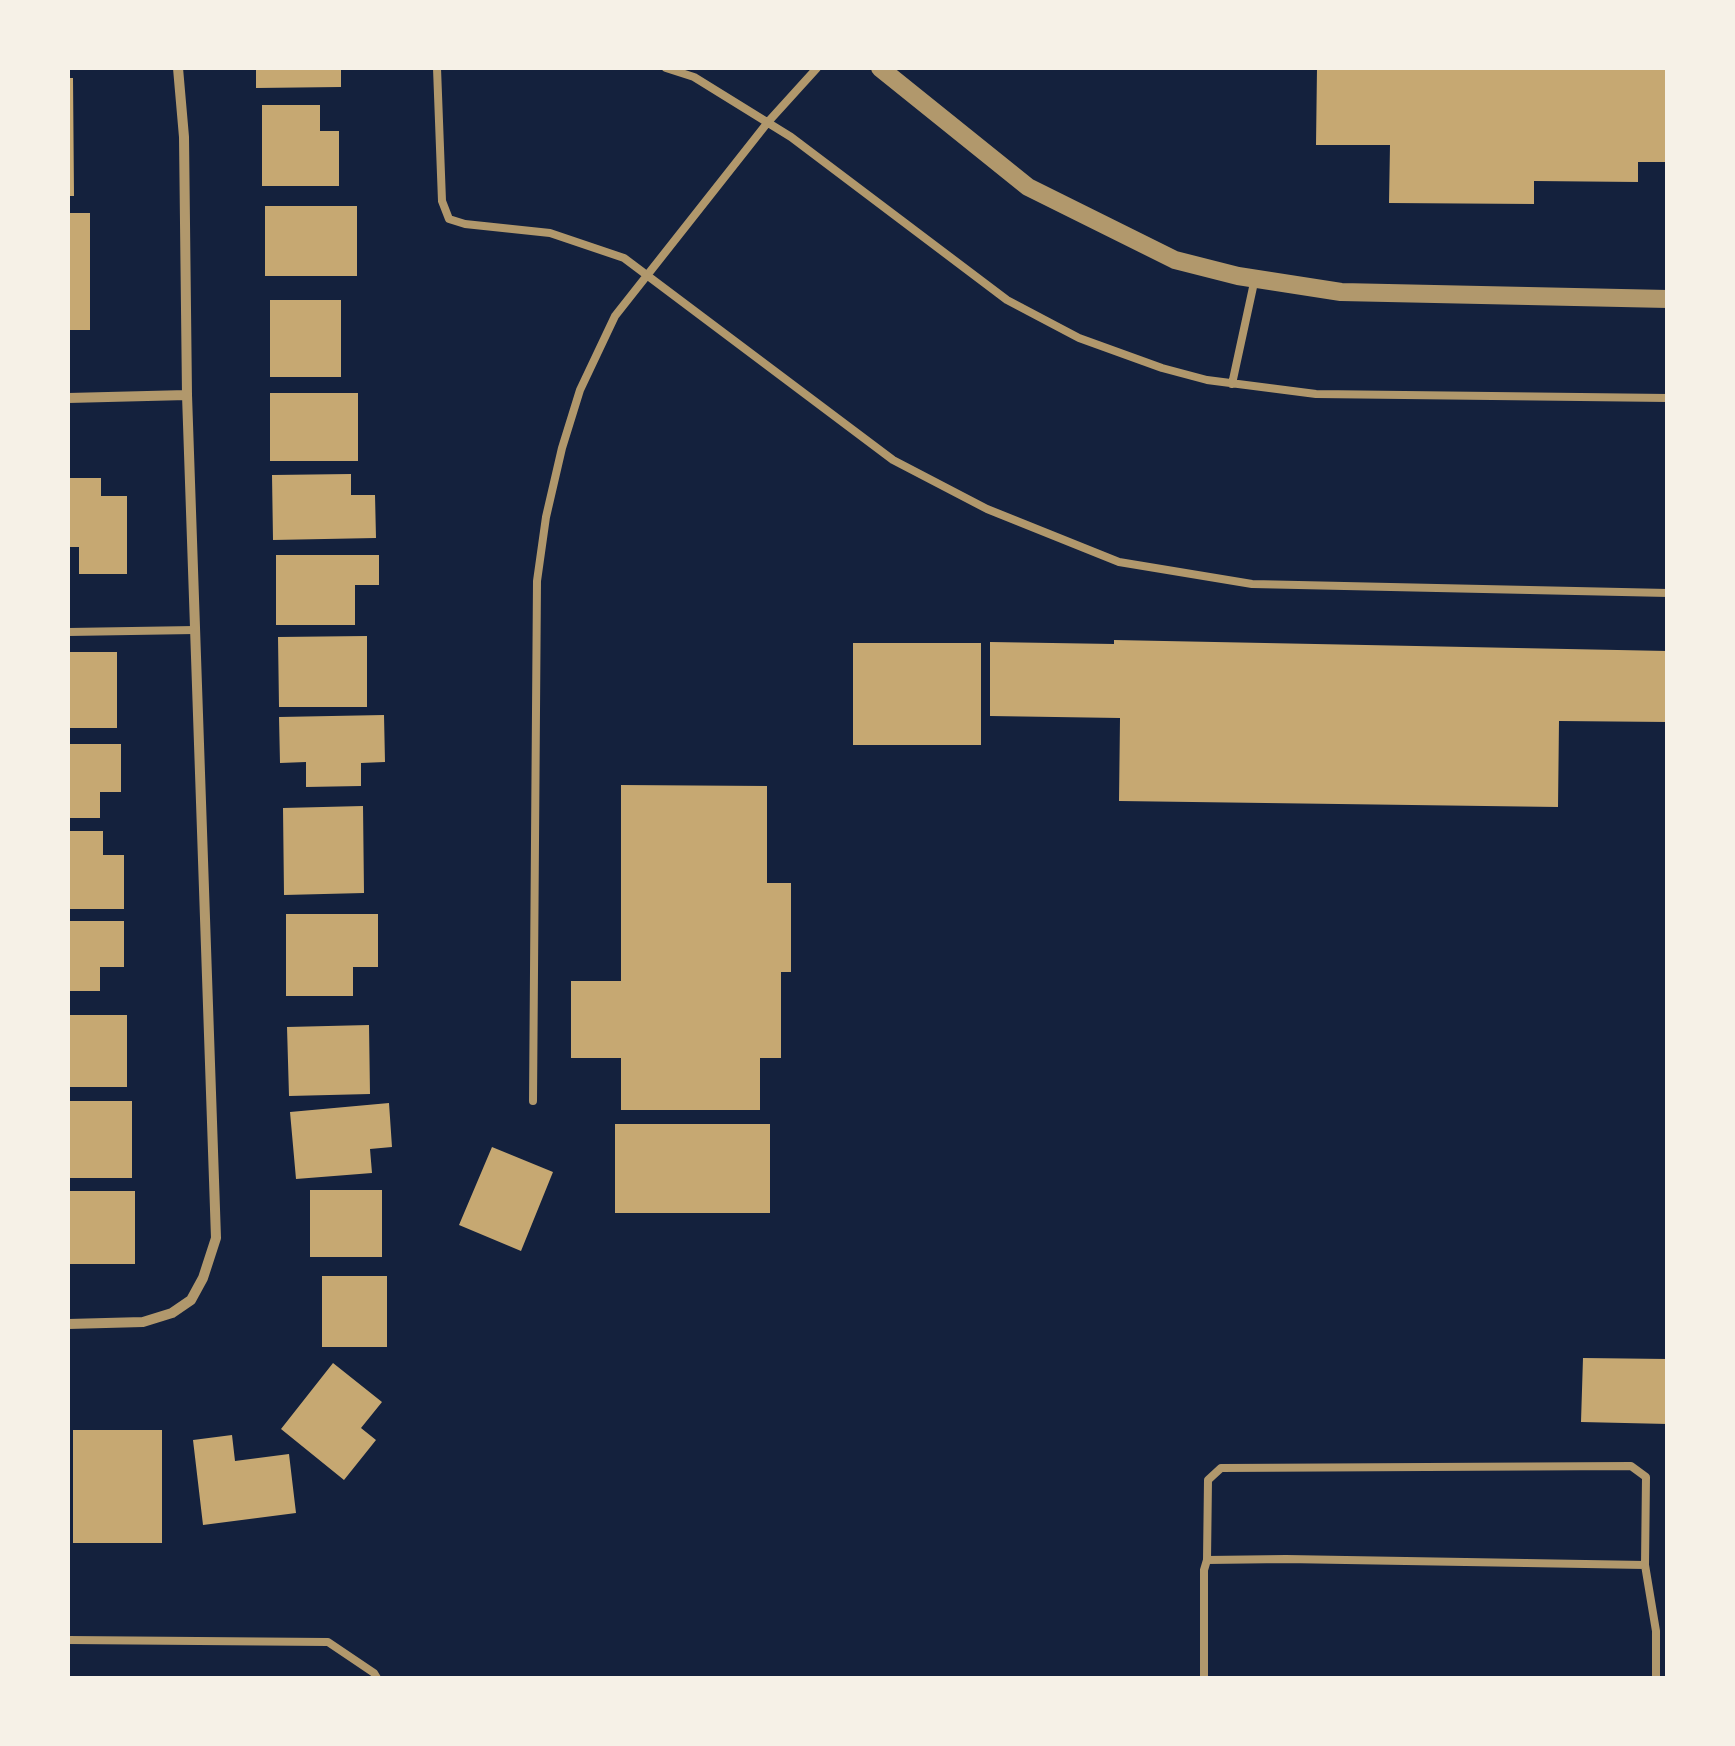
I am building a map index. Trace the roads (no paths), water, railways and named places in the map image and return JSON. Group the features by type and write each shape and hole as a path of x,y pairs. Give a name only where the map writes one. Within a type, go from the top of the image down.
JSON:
{"street":[{"path":"68,1324 143,1322 172,1313 192,1300 216,1238 187,396 184,137 178,68"},
{"path":"880,68 1028,187 1174,260 1341,292 1668,299"},
{"path":"68,398 187,396"}],"lane":[{"path":"438,68 442,201 449,219 550,232 624,258 893,460 988,509 1120,562 1252,584 1668,593"},
{"path":"666,68 694,77 768,122 1007,300 1078,338 1162,368 1232,384 1316,394 1668,398"},
{"path":"533,1101 537,581 562,448 580,390 615,316 768,122 816,68"},
{"path":"1232,384 1254,278"},
{"path":"68,632 195,630"},
{"path":"1204,1678 1208,1480 1221,1468 1630,1466 1646,1477 1645,1565 1656,1631 1656,1678"},
{"path":"1207,1560 1645,1565"},
{"path":"68,1640 328,1642 377,1678"}]}
